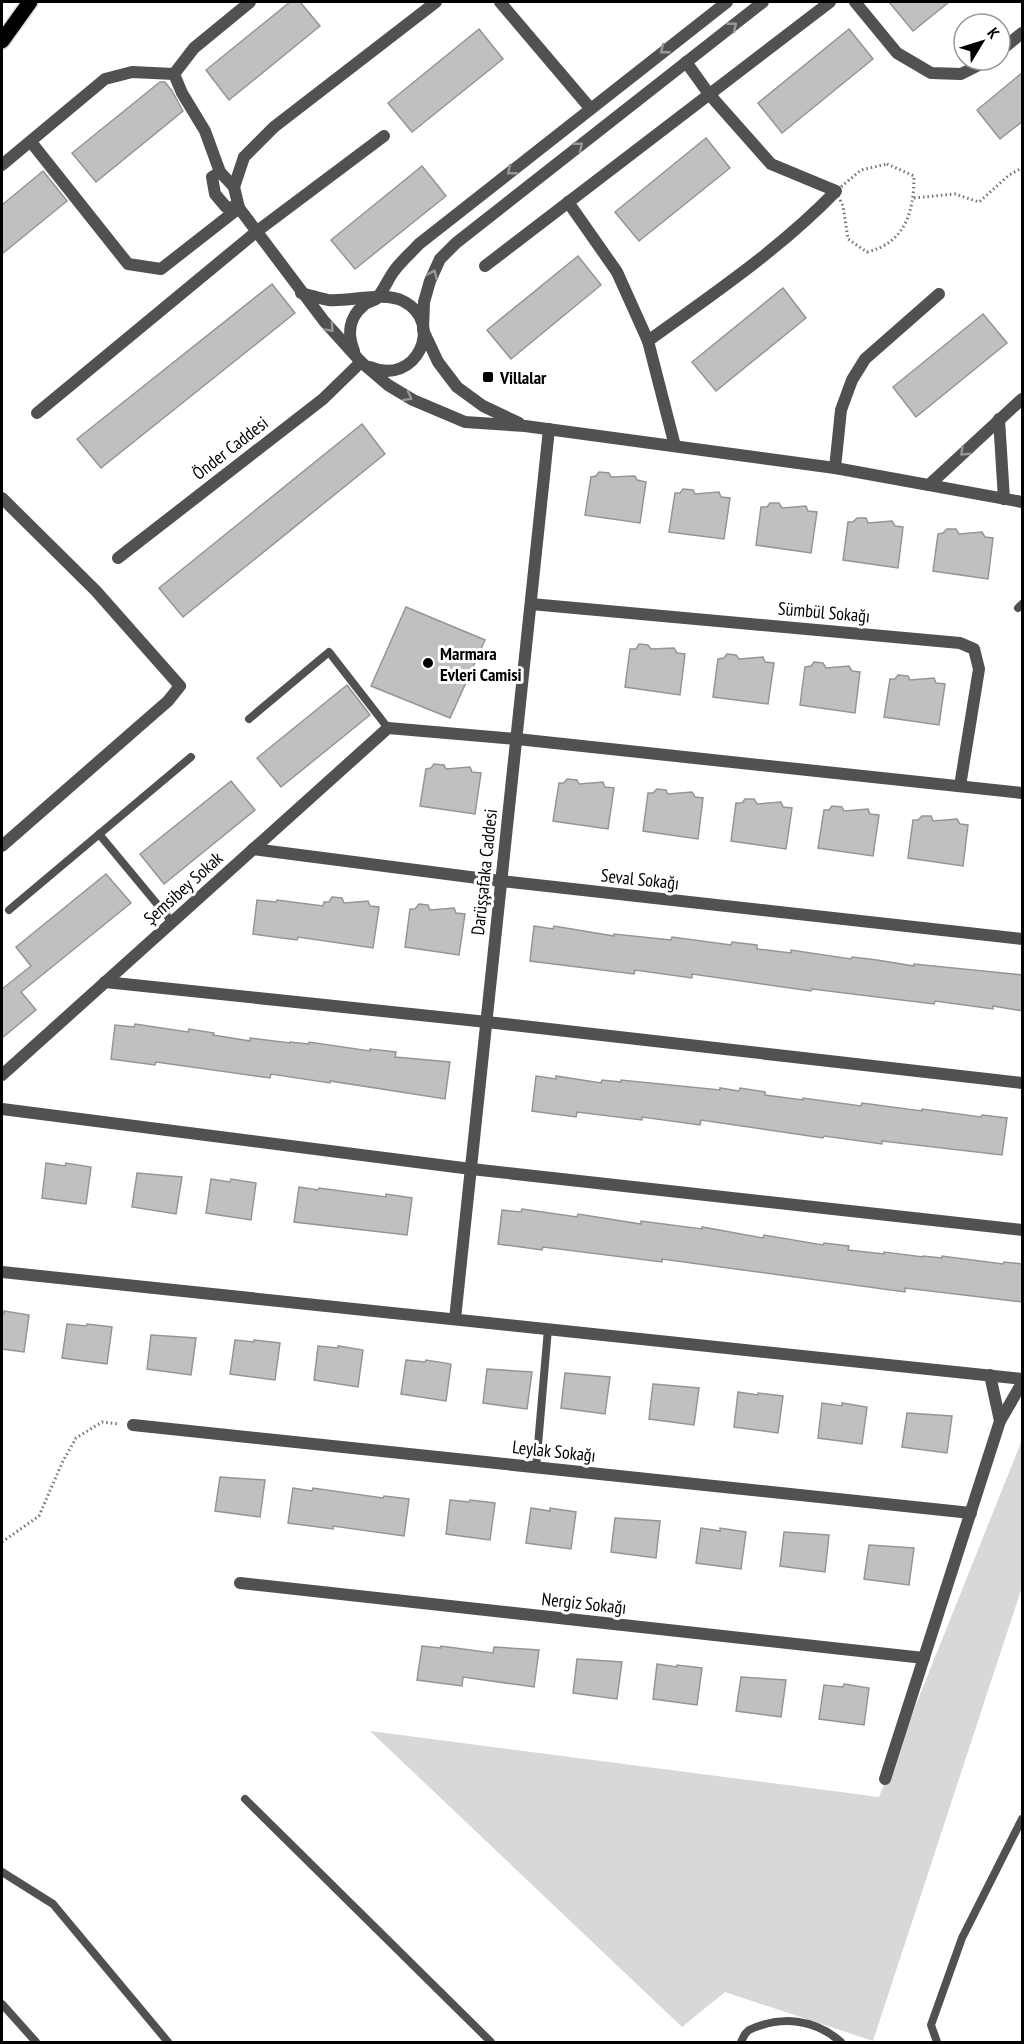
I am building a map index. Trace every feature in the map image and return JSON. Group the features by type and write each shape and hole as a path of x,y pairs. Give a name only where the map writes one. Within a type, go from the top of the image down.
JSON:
{"main road":[{"path":"2,41 30,2"}],"street":[{"path":"174,74 194,48 250,2"},
{"path":"234,187 244,157 274,127 436,2"},
{"path":"727,2 419,244 395,269 376,298 366,303 352,320 350,343 362,362 372,369 385,371 398,370 409,364 418,355 423,343 424,302 440,259 456,243 763,2"},
{"path":"485,266 830,2"},
{"path":"855,2 897,53 931,73 961,74 965,72"},
{"path":"506,4 590,108"},
{"path":"648,342 750,268 805,223 836,191 771,164 709,94 686,63"},
{"path":"2,165 105,79 132,72 174,74"},
{"path":"174,74 182,93 205,131 220,172 234,187 239,208 256,232 301,293 362,362 388,385 413,400 465,422 525,426 835,468 1023,502"},
{"path":"37,413 256,232 384,136"},
{"path":"31,142 128,264 161,269 239,208"},
{"path":"220,172 212,177 215,194 226,207 239,208"},
{"path":"568,202 617,272 648,342 675,446"},
{"path":"301,293 329,300 395,299 412,308 420,318 438,363 457,387 483,406 525,426"},
{"path":"835,468 841,410 852,380 865,359 939,294"},
{"name":"Önder Caddesi","path":"118,558 323,399 362,362"},
{"path":"929,485 1023,399"},
{"path":"999,419 1004,499"},
{"name":"Darüşşafaka Caddesi","path":"455,1319 549,429"},
{"path":"2,498 96,591 180,686 168,701 2,846"},
{"name":"Sümbül Sokağı","path":"531,604 960,643 974,649 979,669 960,786"},
{"path":"388,728 517,739 1023,793"},
{"name":"Şemsibey Sokak","path":"2,1075 388,728"},
{"name":"Seval Sokağı","path":"253,849 501,882 1023,939"},
{"path":"105,982 487,1022 1023,1083"},
{"path":"2,1109 471,1169 1023,1230"},
{"path":"2,1272 1023,1379"},
{"path":"990,1375 1000,1421"},
{"path":"885,1779 1000,1421 1023,1383"},
{"name":"Leylak Sokağı","path":"133,1425 971,1514"},
{"name":"Nergiz Sokağı","path":"240,1583 924,1658"}],"lane":[{"path":"249,719 329,652 388,728"},
{"path":"9,910 191,757"},
{"path":"99,834 172,922"},
{"path":"536,1468 548,1329"},
{"path":"245,1799 491,2043"},
{"path":"937,2043 931,2025 962,1938 1023,1819"},
{"path":"2,1872 53,1904 168,2043"},
{"path":"2,2004 36,2043"},
{"path":"741,2043 748,2030 785,2020 828,2031 841,2043"}],"path":[{"path":"887,164 914,176 914,198 903,229 882,248 867,252 848,239 843,206 836,191 861,170 887,164"},
{"path":"914,198 955,194 979,202 1009,175 1023,168"},
{"path":"2,1542 39,1515 76,1438 102,1422 133,1425"}],"shaded area":[{"path":"1022,1440 1022,1587 873,2041 725,1992 682,2027 370,1731 879,1797"}],"building":[{"path":"290,2 300,2 320,26 229,100 206,70"},
{"path":"889,2 949,2 913,31"},
{"path":"479,29 503,59 412,132 388,103"},
{"path":"849,29 873,59 782,133 758,103"},
{"path":"1023,72 1023,121 1000,139 977,110"},
{"path":"160,82 165,82 183,111 96,182 72,153"},
{"path":"706,138 730,168 639,241 615,212"},
{"path":"422,166 446,196 355,269 331,240"},
{"path":"43,171 67,201 2,254 2,205"},
{"path":"578,256 601,285 511,359 487,330"},
{"path":"272,284 295,313 101,468 77,439"},
{"path":"783,288 806,318 716,391 692,362"},
{"path":"983,314 1007,343 916,417 893,387"},
{"path":"362,424 385,454 183,617 159,588"},
{"path":"599,472 609,473 611,477 635,476 637,480 646,482 640,523 585,515 591,477 596,476"},
{"path":"683,489 693,490 695,494 719,492 721,497 730,498 724,539 669,532 675,493 680,493"},
{"path":"770,503 779,503 782,508 806,506 808,511 817,512 811,553 756,545 761,507 767,507"},
{"path":"857,518 866,518 868,523 892,521 895,526 903,527 898,568 843,560 848,522 853,522"},
{"path":"947,529 956,529 959,534 982,532 985,537 993,538 988,579 933,571 938,534"},
{"name":"Marmara Evleri Camisi","path":"406,607 485,640 450,718 371,686"},
{"path":"639,644 648,645 651,649 674,648 677,653 685,654 680,695 625,687 630,649 636,649"},
{"path":"727,654 736,655 739,659 763,657 765,662 774,663 768,704 713,697 718,659 724,658"},
{"path":"814,662 823,663 826,668 849,666 852,671 860,672 855,713 800,705 805,667 811,666"},
{"path":"898,675 908,676 910,680 934,678 936,683 945,684 939,725 884,717 890,679 895,679"},
{"path":"347,685 370,715 281,787 257,758"},
{"path":"434,764 444,765 446,769 470,767 472,772 481,773 475,814 420,806 426,769 431,768"},
{"path":"567,779 577,780 579,784 603,782 605,787 614,788 608,829 553,821 559,783 564,783"},
{"path":"231,781 255,810 164,884 140,854"},
{"path":"657,789 666,790 668,794 692,792 695,797 703,798 698,839 643,831 648,793 653,793"},
{"path":"745,799 754,799 757,804 781,802 783,807 792,808 786,849 731,841 736,803 742,803"},
{"path":"832,806 842,807 844,811 868,809 870,814 879,815 873,856 818,848 824,810 829,810"},
{"path":"922,816 931,816 933,821 957,819 960,824 968,825 963,866 908,858 913,820 918,820"},
{"path":"106,874 131,903 21,992 36,1010 2,1038 2,989 31,966 16,947"},
{"path":"332,897 342,898 344,903 368,901 370,906 379,907 373,948 298,937 297,940 253,934 257,900 276,902 277,900 323,906 324,902 329,902"},
{"path":"419,904 428,905 430,910 454,908 456,913 465,914 459,955 405,947 410,909 415,909"},
{"path":"534,926 553,929 554,926 614,936 614,934 671,940 672,937 731,945 732,942 757,945 757,949 791,953 791,950 914,966 914,964 1023,975 1023,1011 993,1006 993,1009 935,1001 934,1004 812,989 811,991 692,974 692,978 635,970 634,974 530,961"},
{"path":"135,1024 188,1032 189,1029 250,1041 250,1038 290,1043 309,1044 309,1042 370,1051 370,1049 396,1052 395,1057 450,1062 445,1099 330,1081 330,1083 271,1074 270,1078 156,1062 155,1065 111,1059 115,1025 134,1027"},
{"path":"536,1076 556,1079 556,1076 601,1083 602,1080 621,1082 621,1080 720,1090 720,1088 739,1091 740,1088 765,1092 765,1095 803,1100 803,1098 861,1106 862,1103 1007,1118 1002,1155 882,1141 882,1144 824,1136 823,1138 701,1120 700,1125 642,1117 642,1120 577,1112 576,1117 532,1111"},
{"path":"46,1163 91,1167 86,1204 42,1198"},
{"path":"137,1173 182,1177 176,1214 132,1207"},
{"path":"211,1179 256,1183 251,1220 206,1213"},
{"path":"299,1187 412,1198 407,1235 294,1222"},
{"path":"522,1209 577,1217 578,1214 641,1224 641,1221 702,1229 702,1227 763,1238 764,1235 823,1245 824,1243 849,1246 848,1250 884,1254 884,1252 942,1258 942,1256 1003,1264 1004,1262 1023,1264 1023,1302 905,1288 905,1292 662,1259 662,1262 543,1247 542,1250 498,1244 502,1210 521,1212"},
{"path":"4,1311 29,1315 24,1352 2,1349 2,1313 4,1314"},
{"path":"67,1324 112,1327 107,1364 62,1358"},
{"path":"151,1335 196,1338 191,1375 147,1369"},
{"path":"235,1340 280,1343 275,1380 230,1374"},
{"path":"318,1346 363,1350 358,1387 314,1380"},
{"path":"406,1360 451,1364 446,1401 401,1394"},
{"path":"487,1369 532,1372 527,1409 483,1403"},
{"path":"565,1373 610,1377 605,1414 561,1408"},
{"path":"653,1384 699,1388 694,1425 649,1419"},
{"path":"738,1392 783,1396 778,1433 734,1427"},
{"path":"822,1403 867,1407 862,1444 818,1438"},
{"path":"907,1413 952,1416 947,1453 902,1447"},
{"path":"220,1477 265,1480 260,1517 215,1511"},
{"path":"293,1488 312,1491 313,1488 383,1498 384,1496 409,1499 404,1536 333,1526 333,1529 288,1523"},
{"path":"450,1500 495,1503 490,1540 446,1534"},
{"path":"531,1508 576,1512 571,1549 526,1543"},
{"path":"615,1518 660,1521 656,1558 611,1552"},
{"path":"701,1528 746,1532 741,1569 696,1563"},
{"path":"784,1532 829,1535 825,1572 780,1566"},
{"path":"869,1545 914,1548 909,1585 864,1579"},
{"path":"422,1646 441,1648 441,1646 493,1653 494,1647 539,1650 534,1687 463,1677 462,1686 417,1680"},
{"path":"577,1659 622,1662 617,1699 573,1693"},
{"path":"657,1664 702,1668 697,1705 653,1699"},
{"path":"741,1677 786,1680 781,1717 736,1711"},
{"path":"844,1684 869,1688 864,1725 819,1719 824,1685 843,1687"}],"place":[{"name":"Villalar","path":"488,377"},
{"name":"Marmara Evleri Camisi","path":"428,663"}]}
